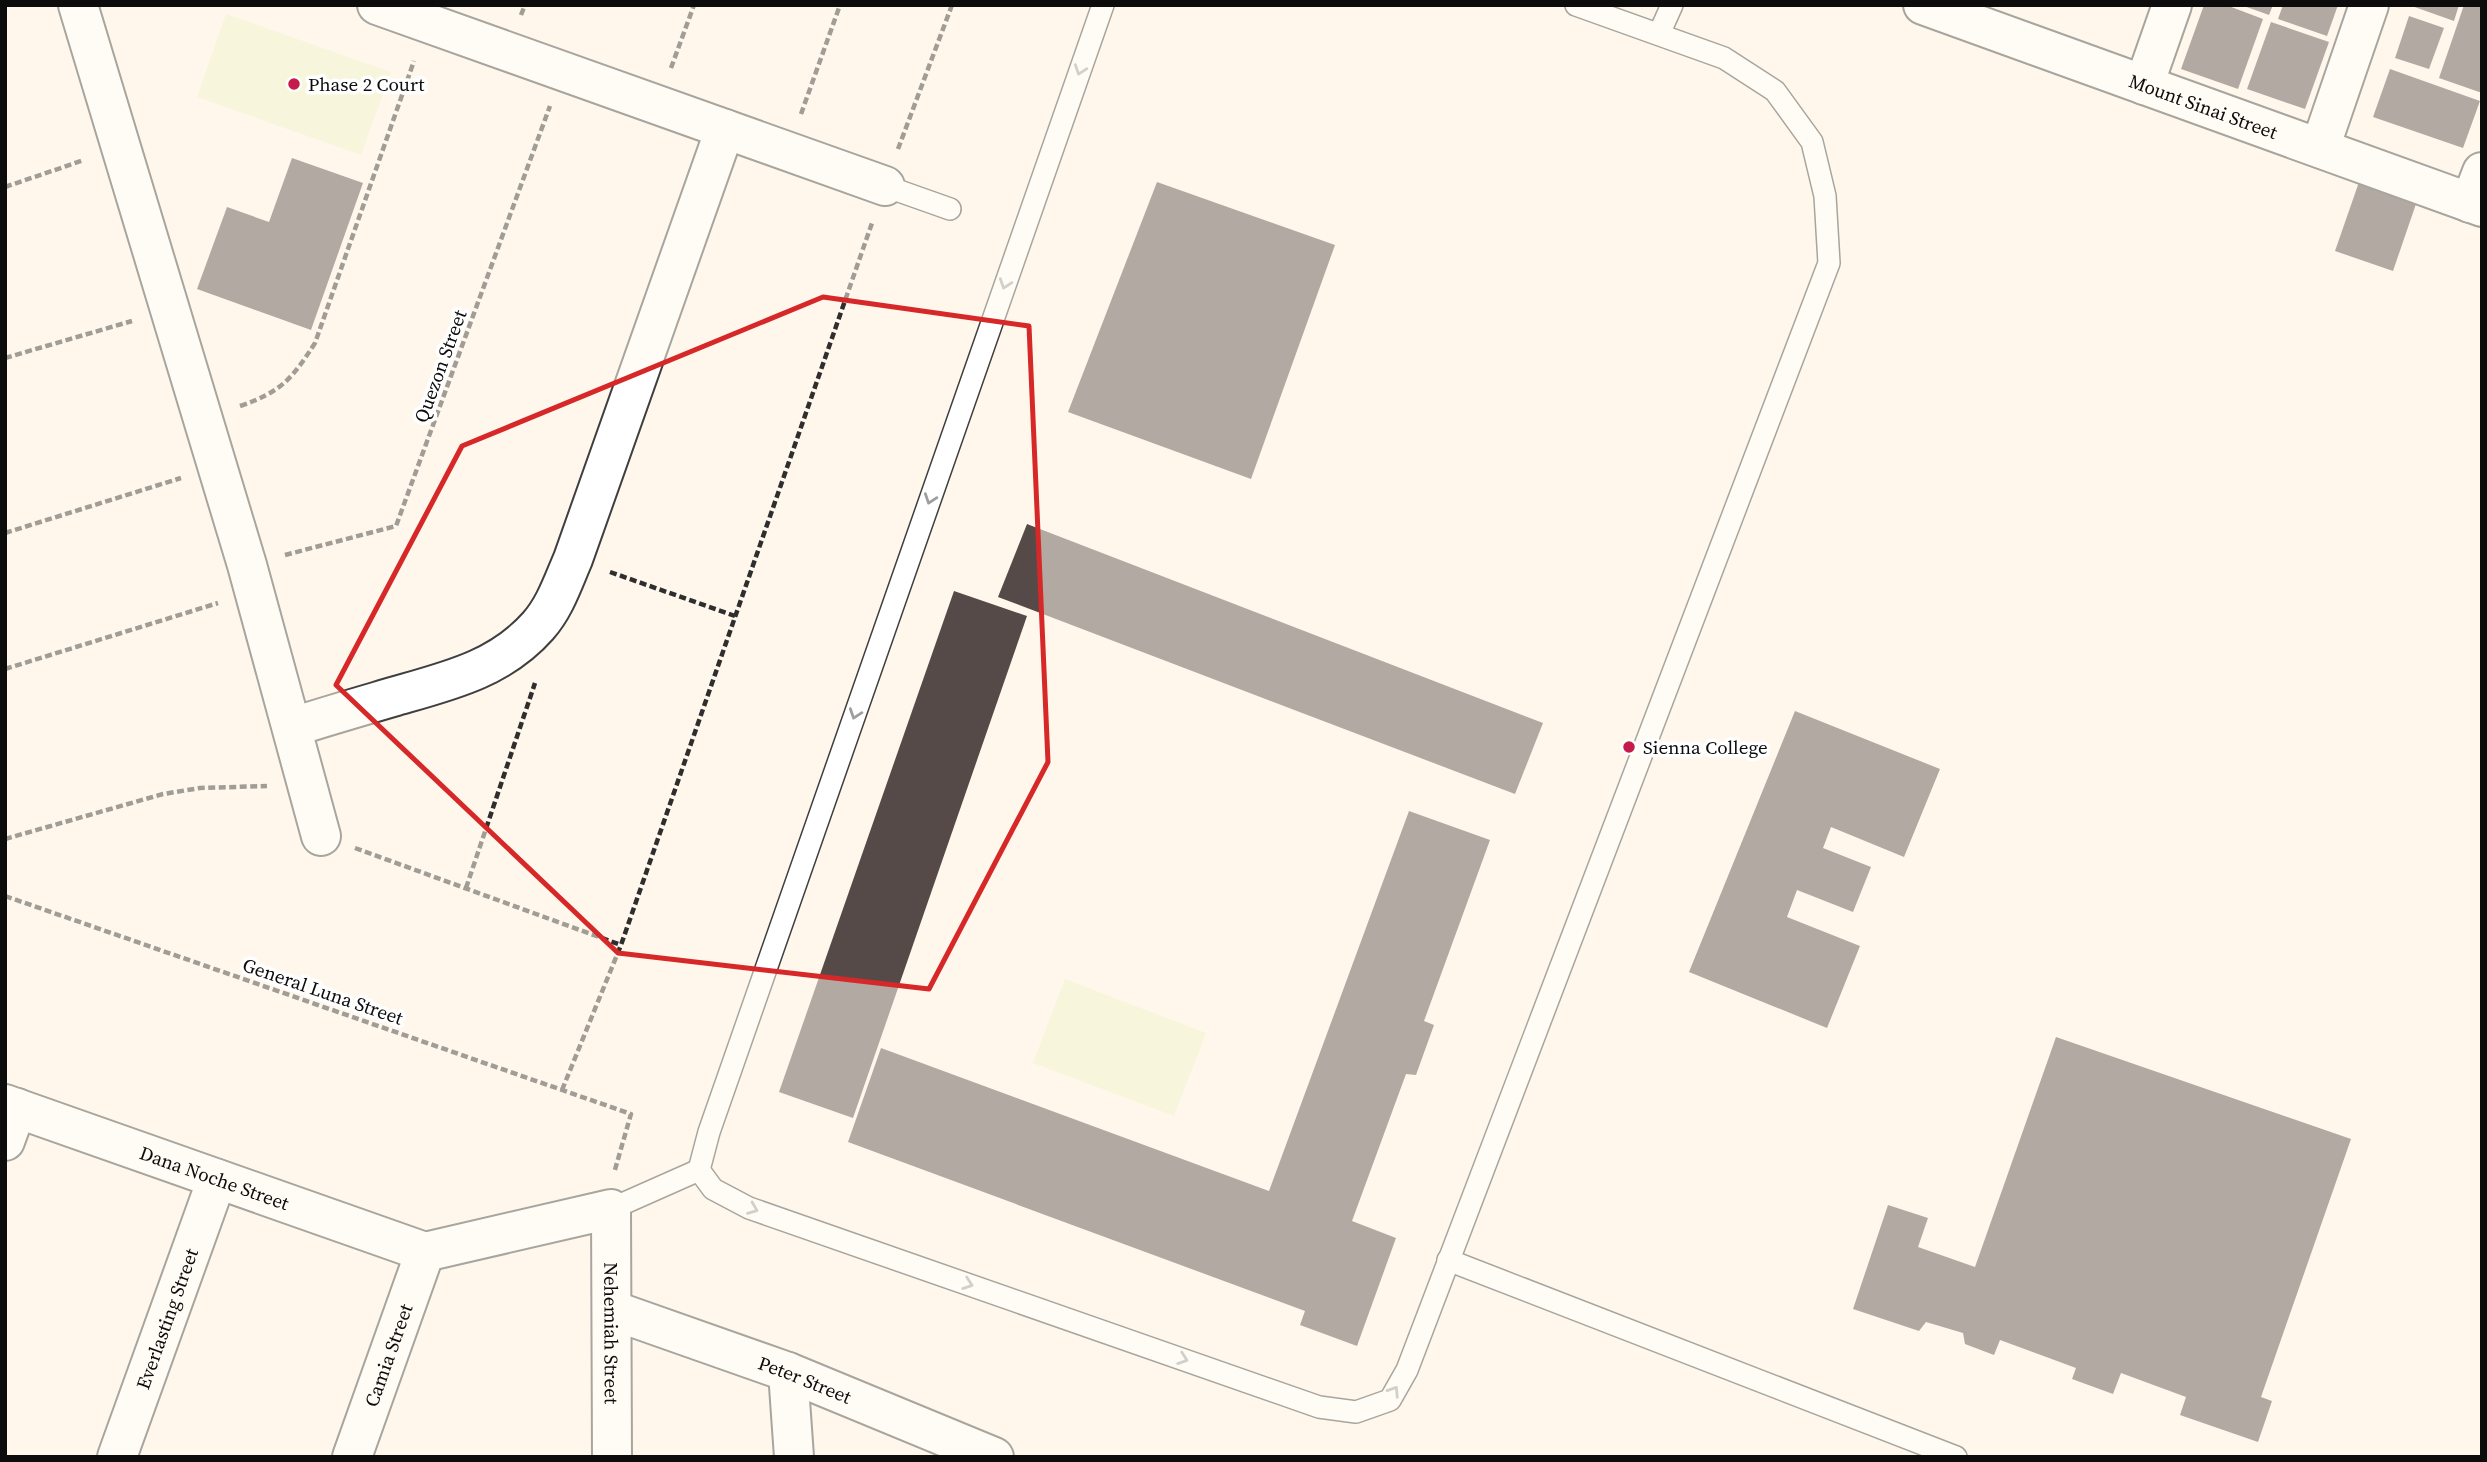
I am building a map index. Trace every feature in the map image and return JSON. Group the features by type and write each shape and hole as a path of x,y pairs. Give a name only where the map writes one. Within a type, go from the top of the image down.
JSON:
{"street":[{"path":"78,5 251,578 321,836"},
{"path":"377,5 885,186"},
{"name":"Mount Sinai Street","path":"1923,5 2319,148 2478,194"},
{"path":"2144,85 2172,5"},
{"path":"2319,148 2369,5"},
{"path":"293,727 466,676 494,663 518,647 540,624 559,593 573,559 725,129"},
{"name":"Dana Noche Street","path":"9,1118 217,1179 425,1252"},
{"name":"Everlasting Street","path":"117,1457 217,1179"},
{"path":"425,1252 611,1209"},
{"name":"Nehemiah Street","path":"611,1209 612,1457"},
{"name":"Camia Street","path":"352,1457 425,1252"},
{"name":"Peter Street","path":"612,1310 788,1372 958,1450 994,1457"},
{"path":"788,1372 793,1457"}],"lane":[{"path":"699,1170 709,1132 1103,5"},
{"path":"699,1170 713,1189 749,1208 1319,1407 1356,1412 1390,1400 1407,1370 1829,263 1825,196 1812,142 1775,91 1724,58 1576,5"},
{"path":"1659,34 1672,5"},
{"path":"885,186 950,209"},
{"path":"611,1209 699,1170"},
{"path":"1448,1260 1956,1457"}],"path":[{"path":"657,105 694,5"},
{"path":"788,151 840,5"},
{"path":"562,1090 621,945 885,186 952,5"},
{"path":"202,418 259,399 281,388 299,368 315,343 427,23"},
{"name":"Quezon Street","path":"251,578 396,526 563,71"},
{"path":"5,187 121,147"},
{"path":"5,358 170,310"},
{"path":"5,533 217,467"},
{"path":"573,559 735,616"},
{"path":"5,669 251,578"},
{"path":"466,888 534,688 539,660 540,624"},
{"path":"5,839 163,794 200,788 269,786 309,790"},
{"path":"321,836 621,945"},
{"name":"General Luna Street","path":"5,896 631,1114 615,1162 611,1209"}],"highlighted area":[{"path":"823,297 1029,326 1048,762 929,989 618,953 336,685 462,446"}],"green space":[{"name":"Phase 2 Court","path":"226,14 391,72 361,155 197,97"},
{"path":"1065,979 1206,1033 1174,1116 1033,1063"}],"building":[{"path":"2204,5 2226,5 2263,19 2238,89 2181,69"},
{"path":"2241,5 2273,5 2269,15"},
{"path":"2283,5 2338,5 2327,36 2278,19"},
{"path":"2409,5 2459,5 2454,21"},
{"path":"2464,5 2482,5 2482,93 2439,78"},
{"path":"2409,16 2444,28 2429,69 2395,58"},
{"path":"2271,22 2329,42 2305,109 2247,89"},
{"path":"2390,69 2480,101 2463,148 2373,117"},
{"path":"292,158 363,183 311,330 197,289 227,207 269,222"},
{"path":"1157,182 1335,245 1251,479 1068,412"},
{"path":"2359,182 2417,201 2393,271 2335,251"},
{"path":"1027,524 1543,723 1515,794 998,597"},
{"path":"954,591 1027,616 853,1118 779,1092"},
{"path":"1795,711 1940,769 1904,857 1831,827 1823,848 1871,867 1853,912 1797,890 1787,917 1860,946 1827,1028 1689,972"},
{"path":"1409,811 1490,840 1424,1021 1434,1025 1416,1075 1406,1074 1352,1221 1396,1238 1357,1346 1300,1325 1305,1311 848,1142 881,1048 1269,1191"},
{"path":"2056,1037 2351,1139 2261,1397 2272,1401 2258,1442 2180,1415 2186,1397 2121,1373 2113,1394 2072,1379 2076,1368 2000,1340 1994,1355 1965,1344 1963,1333 1926,1322 1919,1331 1853,1309 1888,1205 1928,1218 1918,1247 1975,1267"}],"place":[{"name":"Phase 2 Court","path":"294,84"},
{"name":"Sienna College","path":"1629,747"}]}
